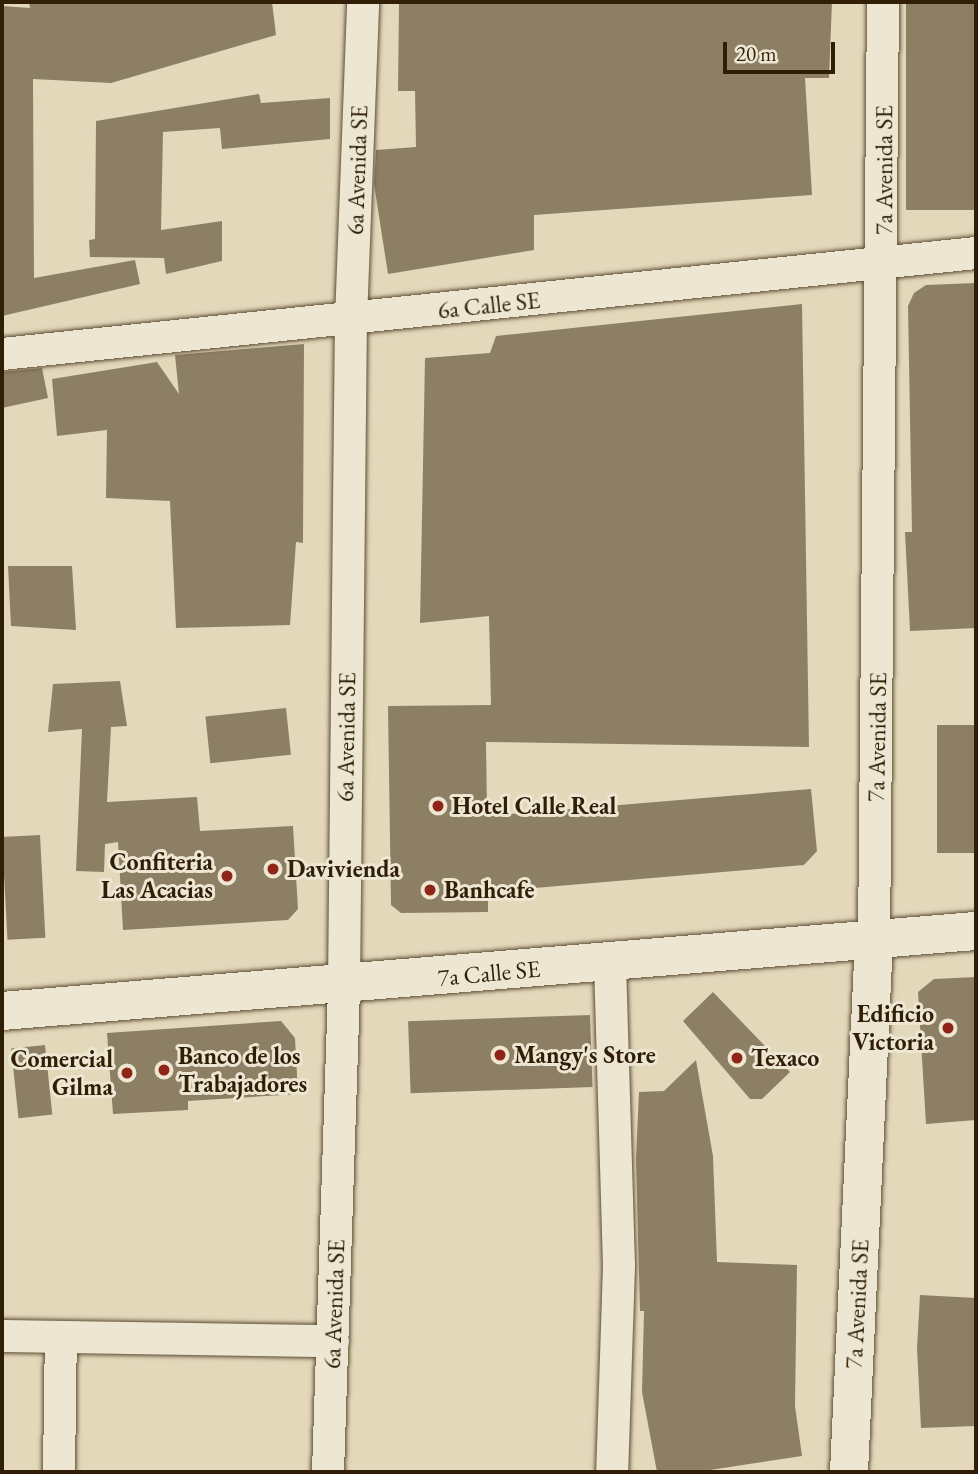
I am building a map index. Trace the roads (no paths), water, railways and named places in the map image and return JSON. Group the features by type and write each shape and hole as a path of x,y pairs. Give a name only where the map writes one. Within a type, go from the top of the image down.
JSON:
{"main road":[{"name":"7a Calle SE","path":"2,1011 976,931"},
{"name":"7a Avenida SE","path":"849,1472 873,940"}],"street":[{"name":"6a Avenida SE","path":"328,1472 344,985 351,319 363,2"},
{"name":"7a Avenida SE","path":"873,940 884,263 883,2"},
{"name":"6a Calle SE","path":"2,354 976,253"},
{"path":"610,962 619,1266 612,1472"},
{"path":"2,1336 332,1341"},
{"path":"59,1472 61,1337"}],"place":[{"name":"Hotel Calle Real","path":"438,806"},
{"name":"Davivienda","path":"273,869"},
{"name":"Confiteria Las Acacias","path":"227,876"},
{"name":"Banhcafe","path":"430,890"},
{"name":"Edificio Victoria","path":"948,1028"},
{"name":"Mangy's Store","path":"500,1055"},
{"name":"Texaco","path":"737,1058"},
{"name":"Banco de los Trabajadores","path":"164,1070"},
{"name":"Comercial Gilma","path":"127,1073"}]}
